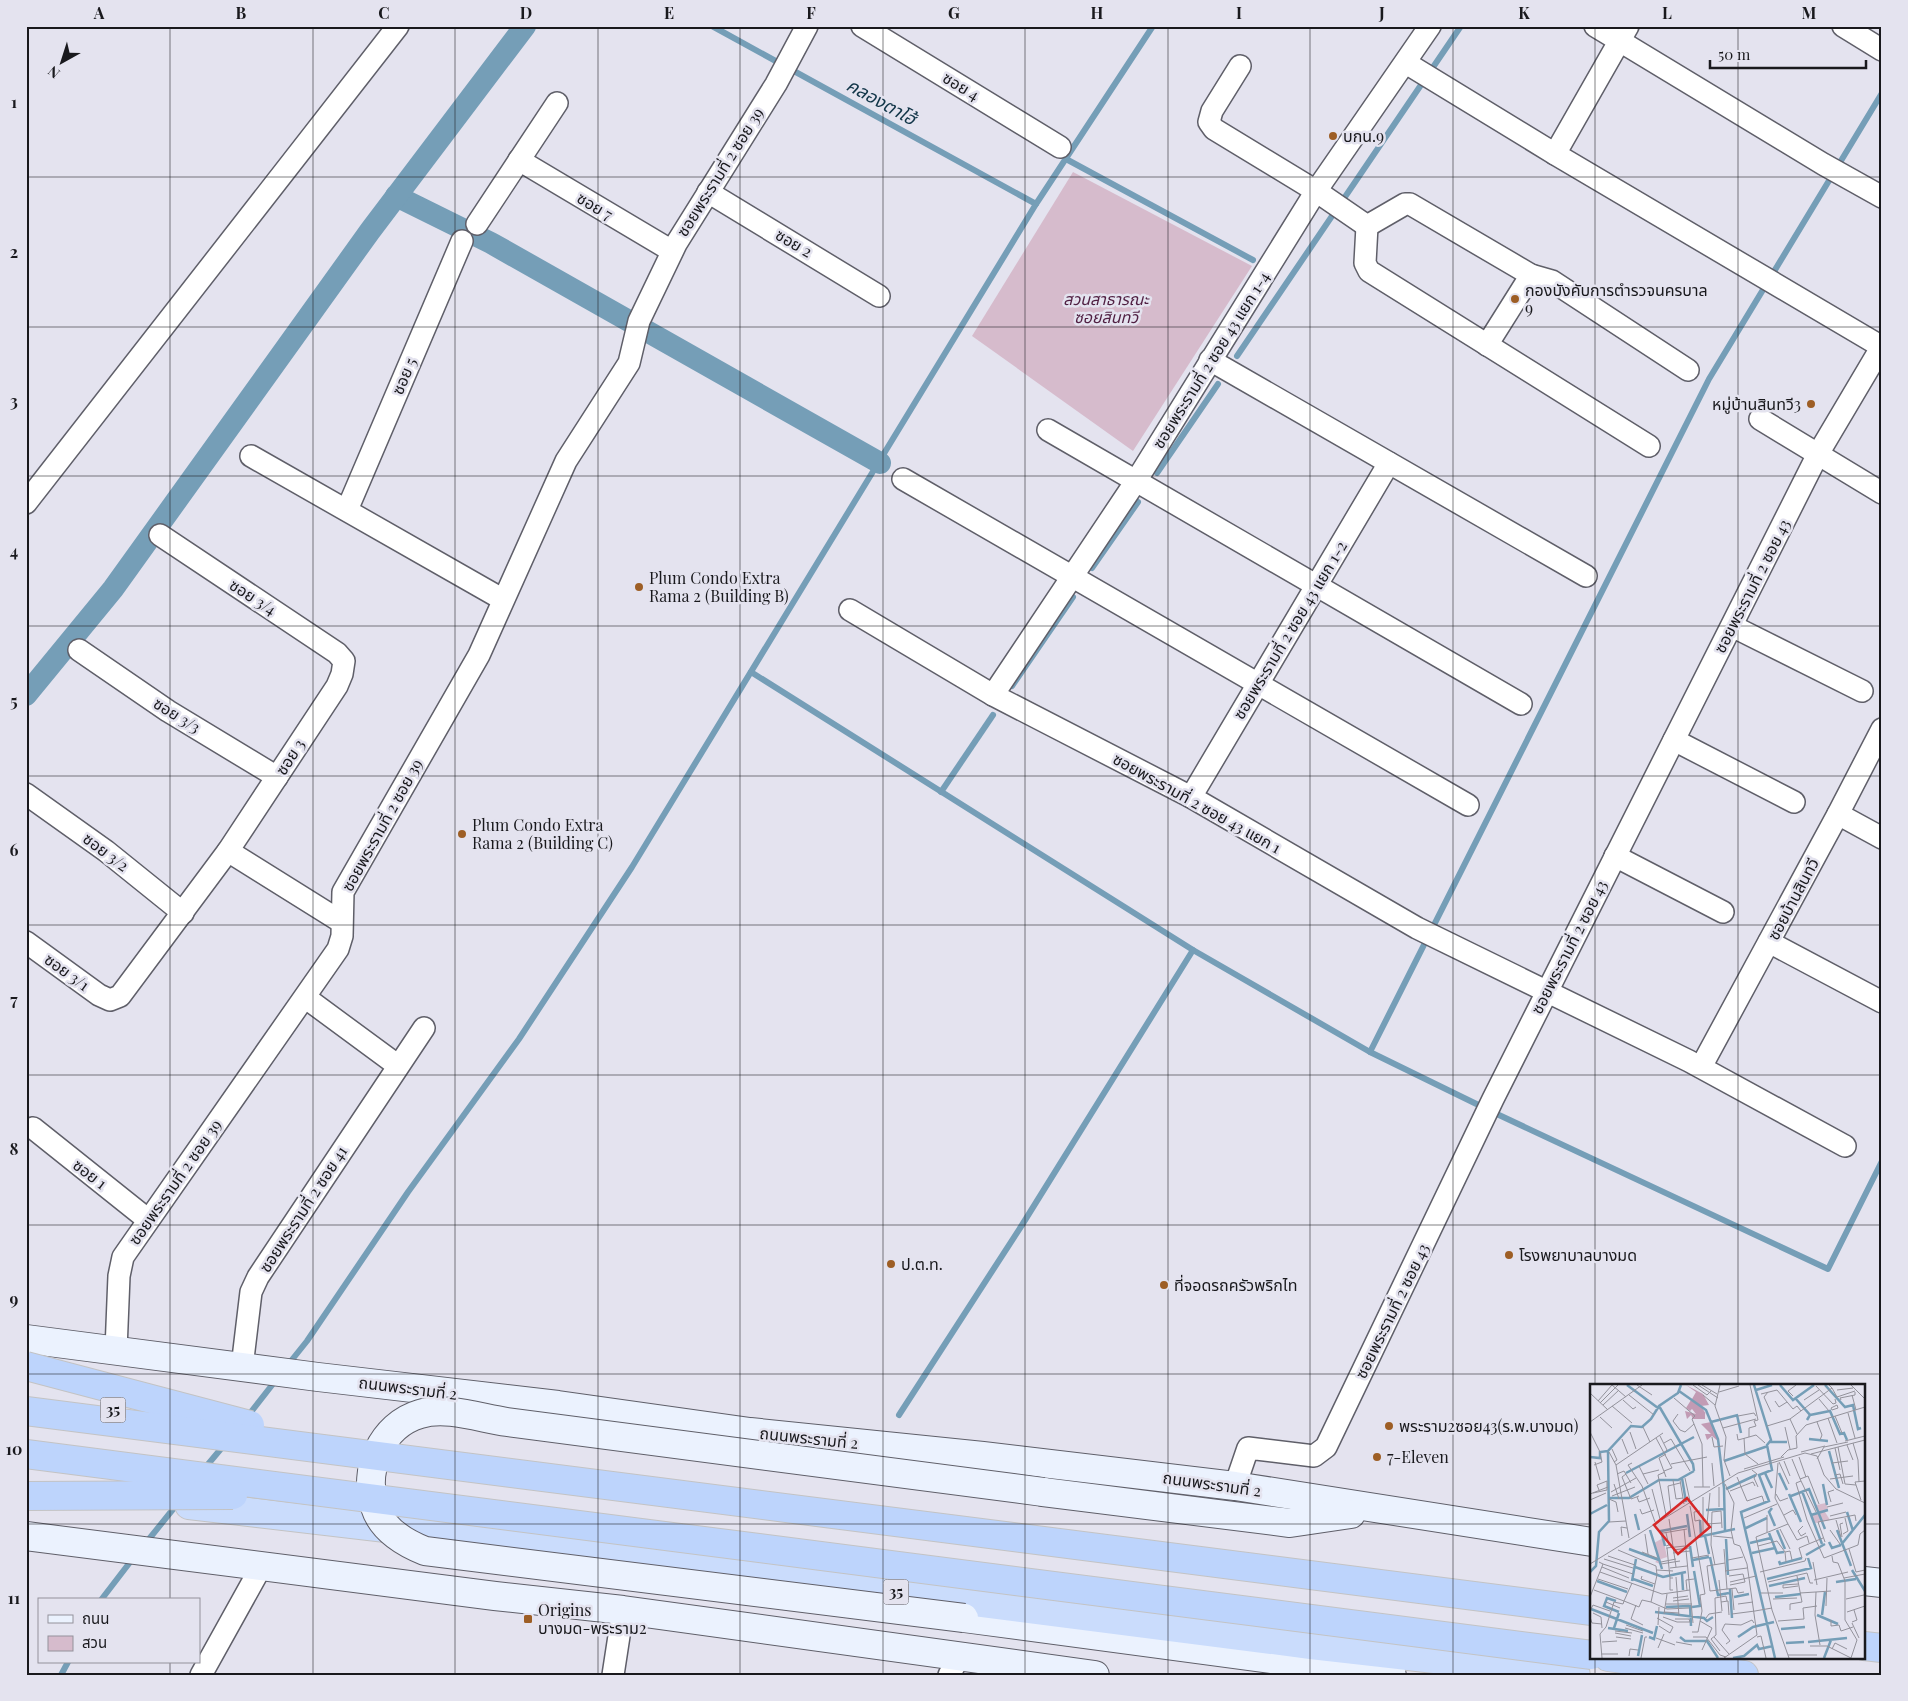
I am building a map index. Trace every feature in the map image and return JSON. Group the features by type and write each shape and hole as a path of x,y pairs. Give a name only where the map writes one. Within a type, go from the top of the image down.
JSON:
{"highway":[{"path":"26,1366 347,1452"},
{"name":"35","path":"26,1399 1590,1605"},
{"path":"26,1410 1590,1611"},
{"path":"26,1454 1590,1655"},
{"name":"35","path":"26,1483 134,1499 1311,1645 1576,1675"},
{"path":"26,1496 342,1495"},
{"path":"1866,1641 1882,1643"},
{"path":"1866,1646 1882,1648"},
{"path":"1616,1658 1744,1675"}],"main road":[{"name":"ถนนพระรามที่ 2","path":"26,1339 318,1378 558,1405 750,1432 963,1454 1235,1486 1378,1510 1590,1542"},
{"path":"1378,1510 1290,1522 1043,1492 516,1423 435,1410 418,1414 401,1423 380,1446 374,1459 371,1491 375,1508 398,1537 425,1551 964,1618 1392,1675"},
{"path":"26,1536 172,1553 261,1567 622,1610 955,1665 1095,1675"},
{"path":"1866,1581 1882,1583"}],"street":[{"path":"26,503 398,26"},
{"name":"ซอยพระรามที่ 2 ซอย 39","path":"116,1350 119,1276 123,1257 147,1219 194,1157 277,1035 306,998 338,949 342,936 340,921 342,892 479,655 502,599 566,461 629,363 639,321 672,251 776,84 807,26"},
{"name":"ซอย 4","path":"862,26 1060,147"},
{"name":"ซอยพระรามที่ 2 ซอย 43 แยก 1-4","path":"993,696 1136,481 1316,191 1430,26"},
{"path":"1595,26 1623,33 1823,164 1882,197"},
{"path":"1843,26 1882,50"},
{"path":"1555,154 1623,33"},
{"path":"1406,63 1782,289 1882,346"},
{"path":"1240,66 1212,111 1209,122 1214,129 1316,191 1367,226"},
{"path":"477,224 557,103"},
{"name":"ซอย 7","path":"519,160 672,251"},
{"name":"ซอย 2","path":"708,192 879,296"},
{"path":"1367,226 1405,204 1410,204 1531,274 1552,281 1688,370"},
{"path":"1367,226 1365,263 1369,271 1649,446"},
{"name":"ซอย 5","path":"347,510 462,241"},
{"path":"1487,345 1531,274"},
{"name":"ซอยพระรามที่ 2 ซอย 43","path":"1235,1486 1248,1448 1314,1456 1326,1447 1493,1099 1818,454 1882,346"},
{"path":"1210,360 1586,576"},
{"path":"1760,419 1882,493"},
{"path":"1048,430 1521,704"},
{"path":"251,456 502,599"},
{"name":"ซอยพระรามที่ 2 ซอย 43 แยก 1-2","path":"1191,797 1389,463"},
{"path":"903,479 1468,805"},
{"name":"ซอย 3/4","path":"160,536 325,644 344,661"},
{"name":"ซอยพระรามที่ 2 ซอย 43 แยก 1","path":"850,610 993,696 1191,797 1418,928 1548,990"},
{"path":"1732,626 1862,691"},
{"name":"ซอย 3/3","path":"79,650 168,711 277,777"},
{"name":"ซอย 3","path":"110,1000 120,996 228,851 337,686 342,674 344,661"},
{"name":"ซอยบ้านสินทวี","path":"1701,1067 1882,729"},
{"path":"1674,740 1794,802"},
{"name":"ซอย 3/2","path":"26,794 106,851 183,913"},
{"path":"1838,814 1882,838"},
{"path":"228,851 340,921"},
{"path":"1615,856 1723,912"},
{"name":"ซอย 3/1","path":"26,942 99,995 110,1000"},
{"path":"1769,942 1882,1002"},
{"path":"1548,990 1701,1067 1845,1146"},
{"path":"306,998 397,1065"},
{"name":"ซอยพระรามที่ 2 ซอย 41","path":"248,1368 254,1285 397,1065 424,1028"},
{"name":"ซอย 1","path":"33,1128 147,1219"},
{"path":"202,1675 261,1567"},
{"path":"613,1675 622,1610"}],"green space":[{"name":"สวนสาธารณะ ซอยสินทวี","path":"1073,172 1252,266 1133,451 972,336"}],"waterway":[{"path":"26,695 113,589 370,231 525,26"},
{"name":"คลองตาโฮ้","path":"712,26 1036,204"},
{"path":"287,1366 307,1341 408,1192 519,1039 632,867 1036,204 1153,26"},
{"path":"1237,356 1461,26"},
{"path":"1370,1052 1709,379 1882,93"},
{"path":"1066,159 1253,260"},
{"path":"396,196 491,243 880,463"},
{"path":"1157,473 1218,384"},
{"path":"1092,568 1138,502"},
{"path":"1012,686 1073,597"},
{"path":"751,672 1193,950 1370,1052 1499,1115 1828,1269 1882,1161"},
{"path":"941,792 993,715"},
{"path":"899,1415 1022,1225 1193,950"},
{"path":"247,1417 276,1380"},
{"path":"204,1469 225,1444"},
{"path":"145,1544 178,1503"},
{"path":"103,1598 134,1557"},
{"path":"61,1675 67,1664"}],"place":[{"name":"บกน.9","path":"1333,136"},
{"name":"กองบังคับการตำรวจนครบาล 9","path":"1515,299"},
{"name":"หมู่บ้านสินทวี3","path":"1811,404"},
{"name":"Plum Condo Extra Rama 2 (Building B)","path":"639,587"},
{"name":"Plum Condo Extra Rama 2 (Building C)","path":"462,834"},
{"name":"โรงพยาบาลบางมด","path":"1509,1255"},
{"name":"ป.ต.ท.","path":"891,1264"},
{"name":"ที่จอดรถครัวพริกไท","path":"1164,1285"},
{"name":"พระราม2ซอย43(ร.พ.บางมด)","path":"1389,1426"},
{"name":"7-Eleven","path":"1377,1457"},
{"name":"Origins บางมด-พระราม2","path":"528,1619"}]}
